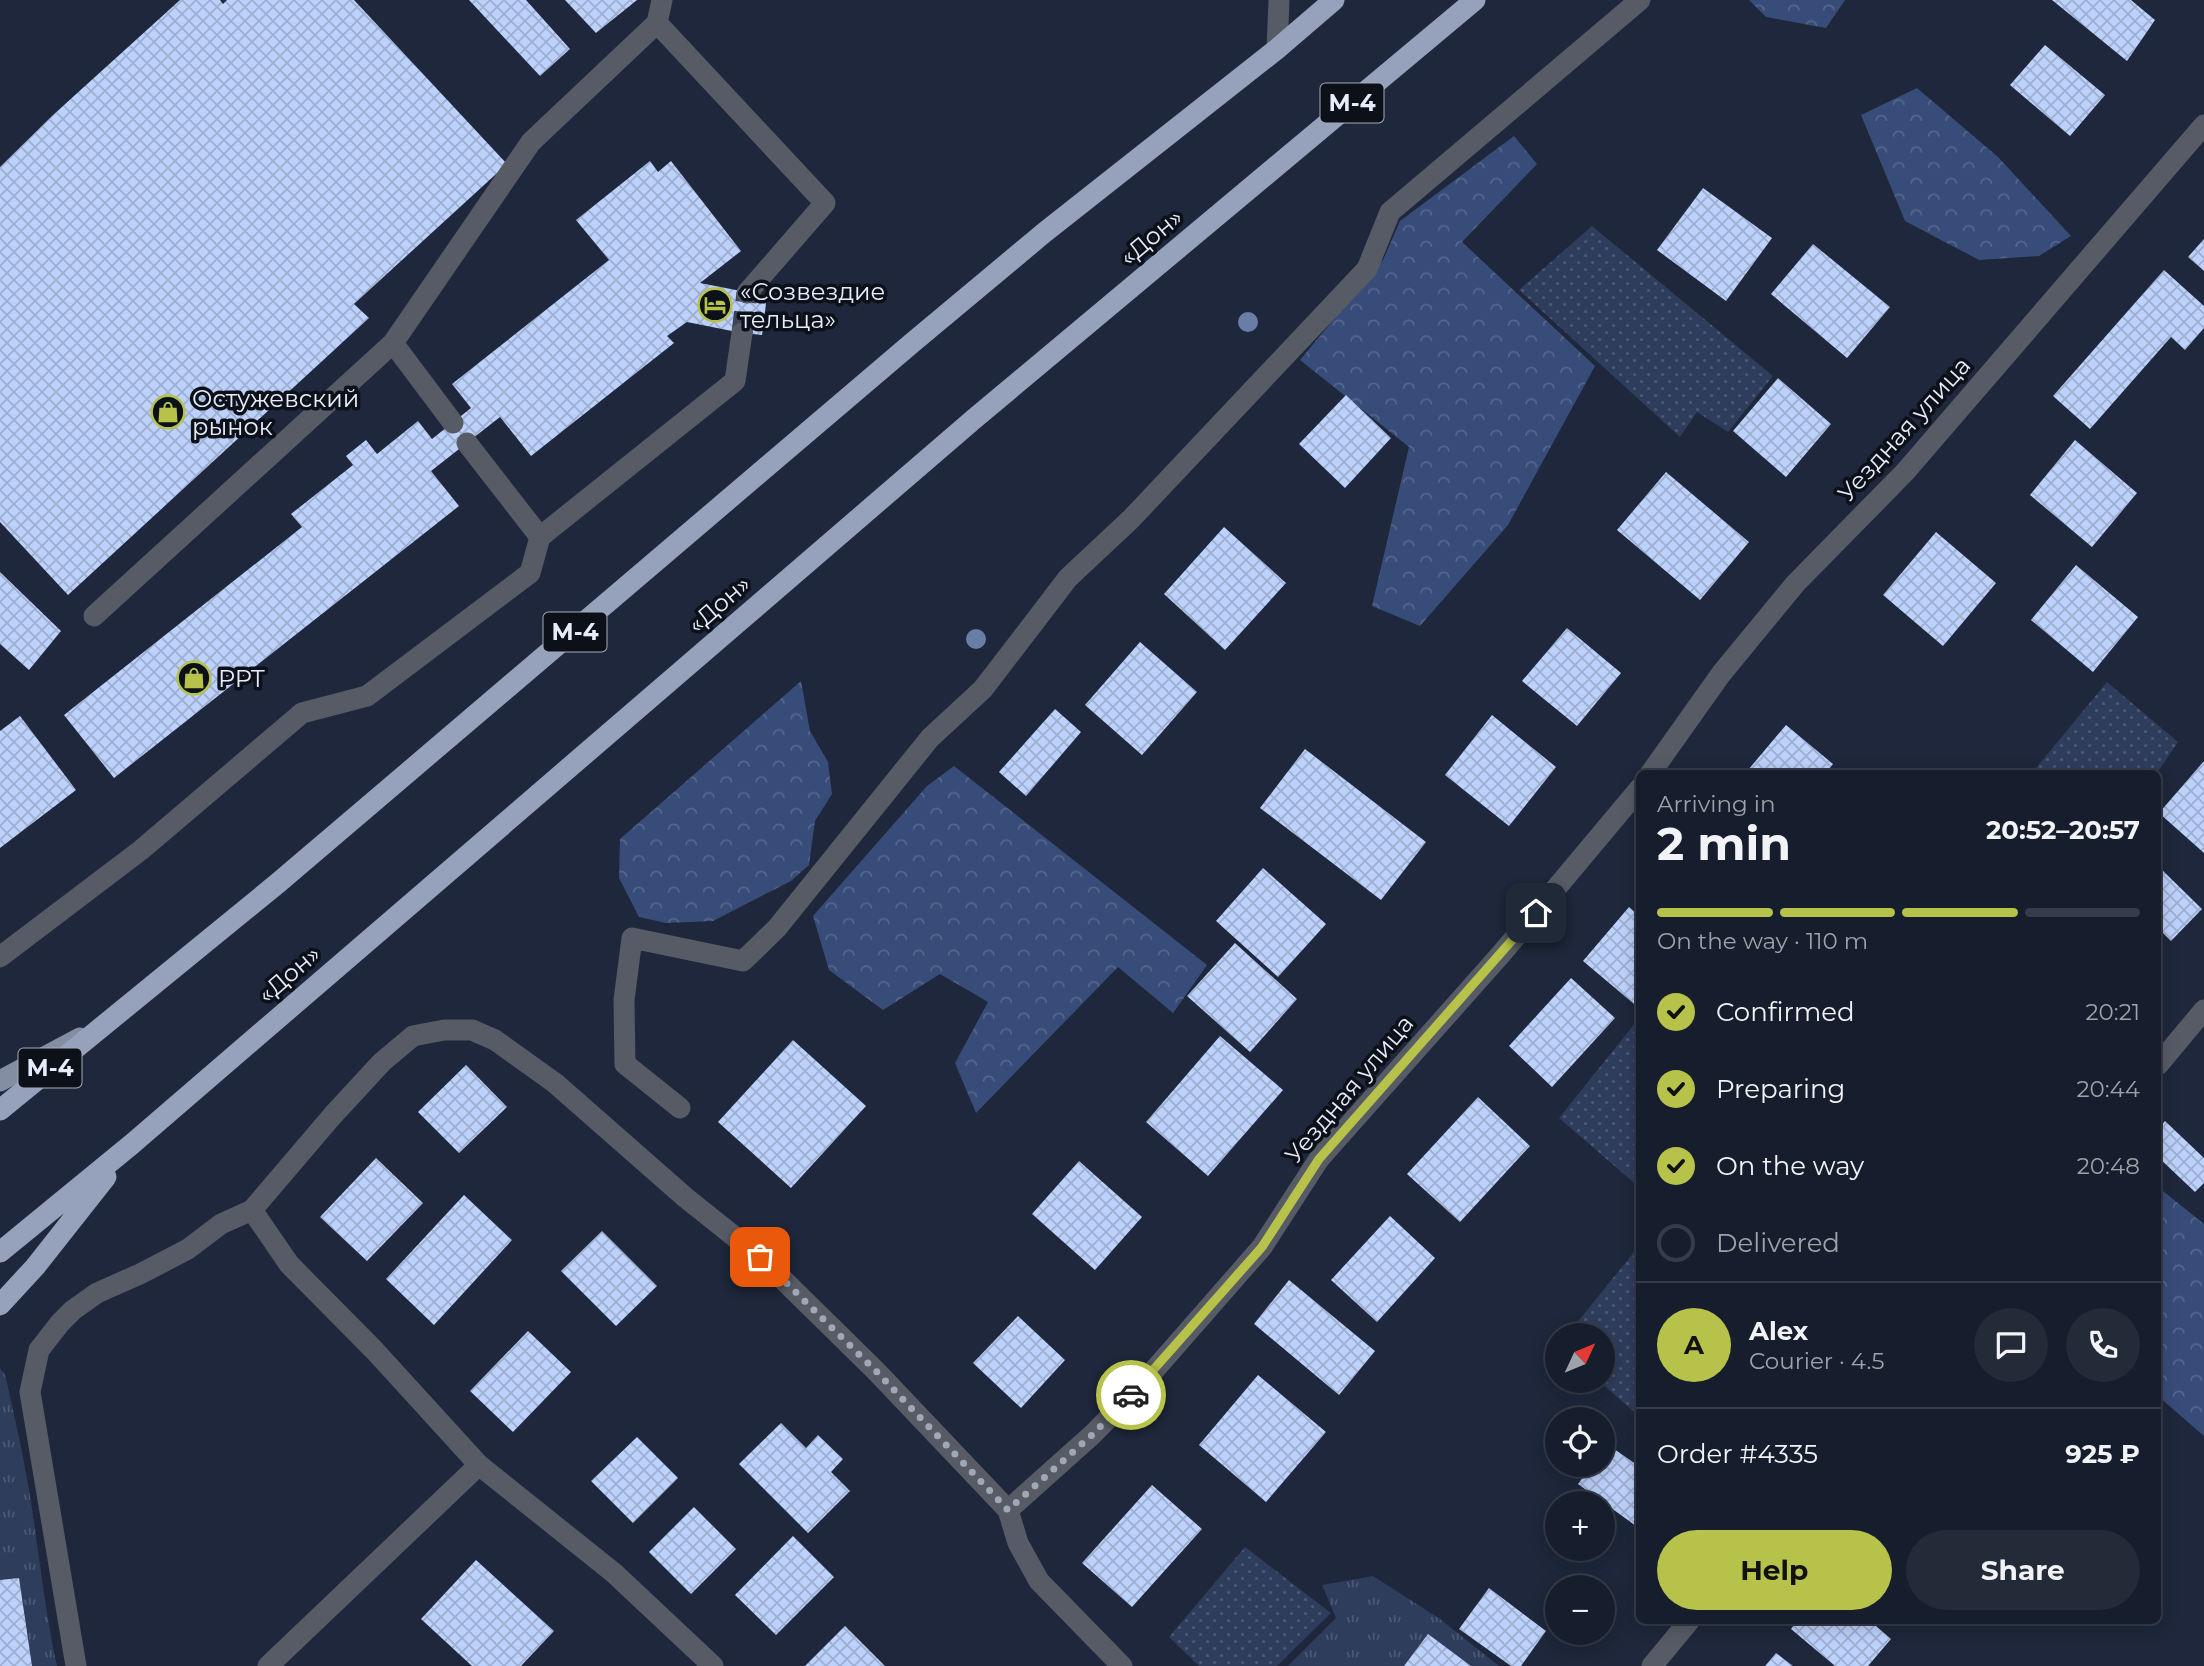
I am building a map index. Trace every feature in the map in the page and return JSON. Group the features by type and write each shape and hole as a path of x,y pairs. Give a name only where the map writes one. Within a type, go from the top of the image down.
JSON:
{"highway":[{"name":"М-4","path":"0,1110 278,883 912,342 1335,0"},
{"name":"«Дон»","path":"0,1252 132,1144 974,419 1475,0"},
{"path":"0,1305 35,1266 132,1144"}],"main road":[{"path":"0,1082 100,1027"}],"street":[{"path":"94,616 393,343 531,142 657,23 662,0"},
{"path":"1277,49 1279,0"},
{"path":"680,1108 625,1064 624,1000 632,938 743,961 777,928 930,738 983,690 1068,578 1131,519 1367,269 1390,212 1640,0"},
{"path":"657,23 825,203 747,293"},
{"name":"Уездная улица","path":"1653,770 1720,674 1795,584 1905,471 2204,125"},
{"path":"0,957 141,850 302,713 367,696 530,573 540,537 735,381 742,333"},
{"path":"393,343 453,423"},
{"path":"467,443 540,537"},
{"name":"Уездная улица","path":"1008,1510 1093,1434 1142,1384 1262,1247 1319,1159 1502,953 1636,793"},
{"path":"2161,1061 2204,1010"},
{"path":"76,1666 30,1392 39,1350 60,1322 97,1293 188,1249 221,1224 252,1210 332,1115 382,1062 413,1036 444,1030 472,1031 495,1040 555,1083 686,1198 760,1257 876,1371 1008,1510 1018,1543 1039,1581 1122,1666"},
{"path":"252,1210 289,1264 479,1465 614,1573 713,1666"},
{"path":"268,1666 479,1465"},
{"path":"1652,1666 1687,1624"}],"green space":[{"path":"1749,0 1845,0 1826,28 1766,17"},
{"path":"1917,88 1998,157 2071,236 2039,256 1979,260 1905,221 1861,115"},
{"path":"1514,136 1537,164 1462,242 1595,366 1508,525 1420,626 1372,606 1409,447 1300,360 1383,260 1400,221"},
{"path":"1592,226 1773,376 1728,432 1697,412 1680,437 1519,290"},
{"path":"801,681 810,731 828,762 832,794 815,821 809,865 791,881 713,921 666,923 639,917 619,878 620,839"},
{"path":"2107,682 2178,742 2159,770 2036,768"},
{"path":"954,766 1207,965 1173,1013 1118,967 976,1113 955,1063 988,1002 940,974 883,1010 829,970 813,916 927,786"},
{"path":"1636,1022 1636,1185 1559,1118"},
{"path":"2161,1189 2204,1224 2204,1436 2161,1399"},
{"path":"1636,1250 1636,1409 1633,1411 1613,1393 1615,1393 1615,1323 1577,1323"},
{"path":"0,1368 5,1375 23,1459 57,1666 0,1666"},
{"path":"1245,1547 1331,1613 1277,1666 1199,1666 1169,1637"},
{"path":"1373,1576 1440,1619 1499,1666 1288,1666 1336,1618 1322,1585"}],"building":[{"name":"Остужевский рынок","path":"180,0 220,0 223,4 227,0 354,0 507,164 354,304 369,318 68,595 0,522 0,167"},
{"path":"469,0 526,0 570,49 540,76"},
{"path":"565,0 637,0 596,33"},
{"path":"2052,0 2131,0 2155,20 2127,61"},
{"path":"2045,45 2105,95 2070,136 2010,85"},
{"path":"650,161 658,172 671,161 741,251 700,283 767,296 762,335 687,322 667,336 674,343 531,456 500,417 431,471 459,506 114,778 64,715 302,527 291,514 353,465 346,456 366,440 377,454 418,421 432,439 471,408 452,384 609,260 576,220"},
{"path":"1703,188 1772,238 1726,301 1657,250"},
{"path":"2204,239 2204,271 2188,257"},
{"path":"1813,244 1890,307 1847,358 1771,294"},
{"path":"2164,270 2204,306 2204,328 2185,350 2171,337 2090,429 2053,396"},
{"path":"1778,378 1831,424 1786,477 1733,431"},
{"path":"1346,395 1391,438 1345,488 1299,444"},
{"path":"2075,440 2137,493 2092,547 2030,495"},
{"path":"1666,472 1749,542 1700,600 1617,530"},
{"path":"1224,527 1286,583 1225,650 1164,594"},
{"path":"1936,532 1996,583 1943,646 1883,595"},
{"path":"2076,565 2138,617 2093,672 2031,620"},
{"path":"0,572 61,631 29,670 0,644"},
{"path":"1567,628 1621,673 1577,726 1522,681"},
{"path":"1140,642 1197,692 1142,755 1085,705"},
{"path":"1055,709 1081,732 1026,796 999,772"},
{"path":"1492,715 1556,767 1509,826 1445,775"},
{"path":"20,716 76,790 0,848 0,731"},
{"path":"1786,725 1833,764 1828,770 1748,770"},
{"path":"1305,749 1426,842 1381,900 1260,808"},
{"path":"2204,761 2204,853 2161,815 2161,811"},
{"path":"1263,868 1326,924 1278,977 1216,921"},
{"path":"2161,869 2202,909 2171,941 2161,931"},
{"path":"1629,907 1636,913 1636,1006 1583,961"},
{"path":"1235,943 1297,999 1250,1052 1187,996"},
{"path":"1571,978 1615,1018 1552,1087 1509,1046"},
{"path":"1220,1036 1283,1090 1208,1176 1146,1122"},
{"path":"793,1040 866,1106 791,1188 718,1122"},
{"path":"466,1065 507,1107 459,1153 418,1112"},
{"path":"1478,1097 1530,1146 1460,1222 1407,1174"},
{"path":"2165,1121 2204,1158 2204,1183 2195,1192 2161,1160 2161,1126"},
{"path":"376,1158 423,1203 367,1261 320,1217"},
{"path":"1079,1161 1142,1217 1095,1270 1032,1214"},
{"path":"464,1195 512,1240 434,1325 386,1279"},
{"path":"1390,1216 1435,1258 1377,1322 1331,1280"},
{"path":"602,1231 657,1286 616,1326 561,1271"},
{"path":"1289,1280 1375,1351 1339,1395 1254,1324"},
{"path":"1018,1316 1065,1360 1021,1408 973,1363"},
{"path":"528,1331 571,1372 513,1432 470,1391"},
{"path":"1258,1375 1326,1432 1266,1502 1199,1445"},
{"path":"781,1423 806,1448 818,1435 843,1459 831,1472 850,1491 808,1533 739,1464"},
{"path":"637,1437 678,1478 633,1523 591,1481"},
{"path":"1615,1450 1636,1464 1636,1526 1615,1511 1615,1491 1588,1491 1578,1484 1583,1477 1615,1477"},
{"path":"1152,1485 1202,1529 1132,1607 1082,1563"},
{"path":"694,1507 736,1549 691,1594 649,1552"},
{"path":"793,1536 834,1577 776,1635 735,1595"},
{"path":"476,1560 554,1631 521,1666 472,1666 421,1619"},
{"path":"19,1578 32,1666 0,1666 0,1580"},
{"path":"1489,1588 1545,1632 1521,1666 1511,1666 1459,1629"},
{"path":"1795,1624 1874,1624 1891,1639 1868,1666 1835,1666 1791,1629"},
{"path":"845,1626 885,1666 805,1666"},
{"path":"1428,1634 1471,1666 1404,1666"},
{"path":"1776,1653 1793,1666 1765,1666"}],"tunnel":[{"path":"742,333 747,293"}],"way so far":[{"path":"760,1257 876,1371 1008,1510 1093,1434 1131,1395"}],"place":[{"name":"«Созвездие тельца»","path":"715,305"},
{"name":"Остужевский рынок","path":"168,412"},
{"name":"РРТ","path":"194,678"}],"route":[{"path":"1131,1395 1262,1247 1319,1159 1536,913"}]}
